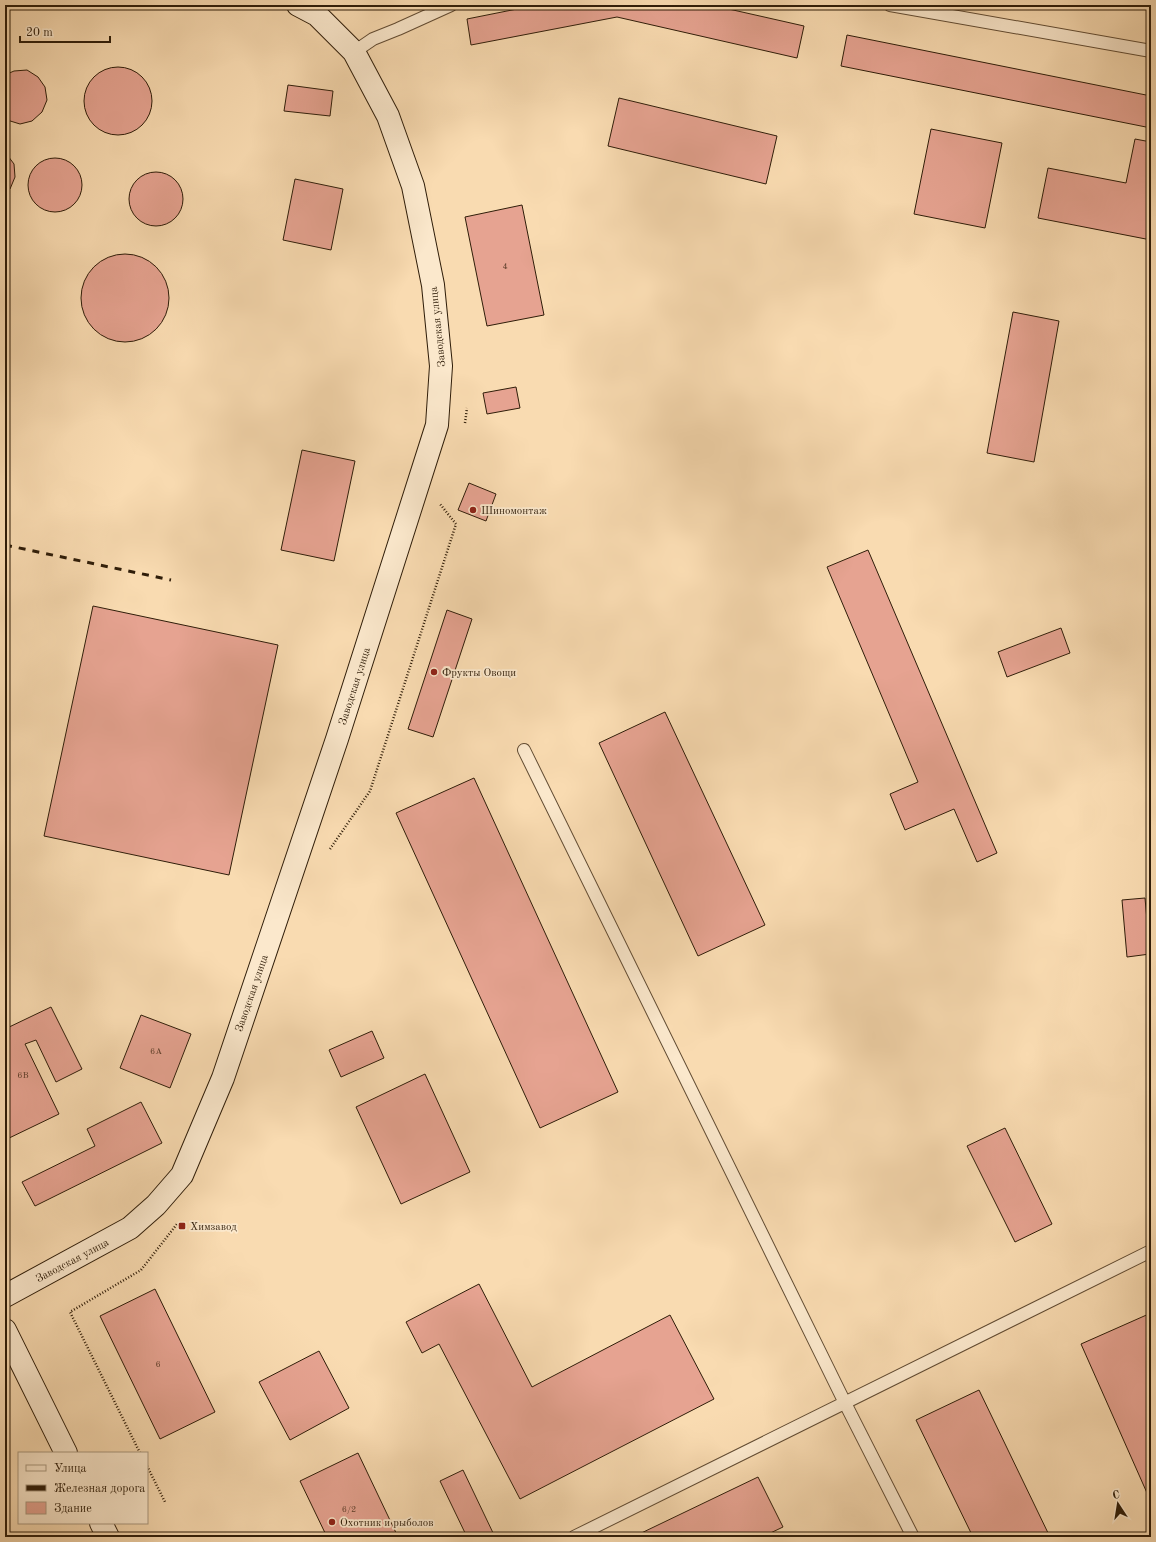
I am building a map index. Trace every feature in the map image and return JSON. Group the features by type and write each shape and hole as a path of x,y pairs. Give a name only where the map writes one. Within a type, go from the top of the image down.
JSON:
{"main road":[{"name":"Заводская улица","path":"5,1296 130,1228 156,1205 182,1175 225,1070 337,739 437,425 442,366 433,285 413,186 388,116 354,52 317,15 298,5"},
{"path":"5,1330 66,1452"},
{"path":"102,1524 108,1537"}],"lane":[{"path":"354,52 373,39 452,5"},
{"path":"890,5 1151,51"},
{"path":"524,750 845,1403 913,1537"},
{"path":"574,1537 1151,1251"}],"path":[{"path":"148,1468 165,1502"}],"building":[{"path":"537,5 711,5 804,26 797,58 617,17 471,45 467,19"},
{"path":"847,35 1151,96 1151,128 841,66"},
{"path":"111,67 125,67 137,72 147,82 152,94 152,108 147,120 137,130 125,135 111,135 99,130 89,120 84,108 84,94 89,82 99,72"},
{"path":"27,70 38,77 45,87 47,100 42,112 32,121 20,124 5,118 5,75 14,71"},
{"path":"288,85 333,91 330,116 284,111"},
{"path":"619,98 777,136 766,184 608,146"},
{"path":"931,129 1002,143 985,228 914,214"},
{"path":"1135,139 1151,142 1151,240 1038,218 1048,168 1126,183"},
{"path":"5,152 14,164 15,177 10,189 5,194"},
{"path":"55,158 65,160 74,166 80,175 82,185 80,195 74,204 65,210 55,212 45,210 36,204 30,195 28,185 30,175 36,166 45,160"},
{"path":"156,172 166,174 175,180 181,189 183,199 181,209 175,218 166,224 156,226 146,224 137,218 131,209 129,199 131,189 137,180 146,174"},
{"path":"295,179 343,189 331,250 283,240"},
{"path":"522,205 544,315 487,326 465,217"},
{"path":"116,254 134,254 150,261 162,273 169,289 169,307 162,323 150,335 134,342 116,342 100,335 88,323 81,307 81,289 88,273 100,261"},
{"path":"1013,312 1059,321 1034,462 987,453"},
{"path":"516,387 520,408 487,414 483,393"},
{"path":"302,450 355,461 334,561 281,550"},
{"path":"469,483 496,494 486,521 458,510"},
{"path":"868,550 997,853 977,862 954,809 905,830 890,794 918,782 827,567"},
{"path":"93,606 278,645 229,875 44,836"},
{"path":"447,610 472,619 433,737 408,729"},
{"path":"1061,628 1070,653 1007,677 998,652"},
{"path":"665,712 765,925 698,956 599,743"},
{"path":"474,778 618,1092 540,1128 396,813"},
{"path":"1145,898 1150,954 1127,957 1122,900"},
{"path":"51,1007 82,1069 56,1082 36,1040 25,1044 59,1114 5,1140 5,1029"},
{"path":"141,1015 191,1034 170,1088 120,1068"},
{"path":"372,1031 384,1058 341,1077 329,1050"},
{"path":"425,1074 470,1172 401,1204 356,1107"},
{"path":"141,1102 162,1143 35,1206 22,1182 95,1146 87,1129"},
{"path":"1005,1128 1052,1224 1015,1242 967,1146"},
{"path":"479,1284 532,1387 670,1315 714,1399 520,1499 439,1344 422,1353 406,1322"},
{"path":"155,1289 215,1412 160,1439 100,1316"},
{"path":"1151,1313 1151,1502 1081,1344"},
{"path":"319,1351 349,1408 290,1440 259,1382"},
{"path":"979,1390 1050,1537 973,1537 916,1420"},
{"path":"358,1453 398,1537 327,1537 300,1481"},
{"path":"463,1470 495,1537 467,1537 440,1481"},
{"path":"758,1477 783,1527 762,1537 633,1537"}],"railway":[{"path":"5,545 171,580"}],"place":[{"name":"Шиномонтаж","path":"473,510"},
{"name":"Фрукты Овощи","path":"434,672"},
{"name":"Химзавод","path":"182,1226"},
{"name":"Охотник и рыболов","path":"332,1522"}]}
